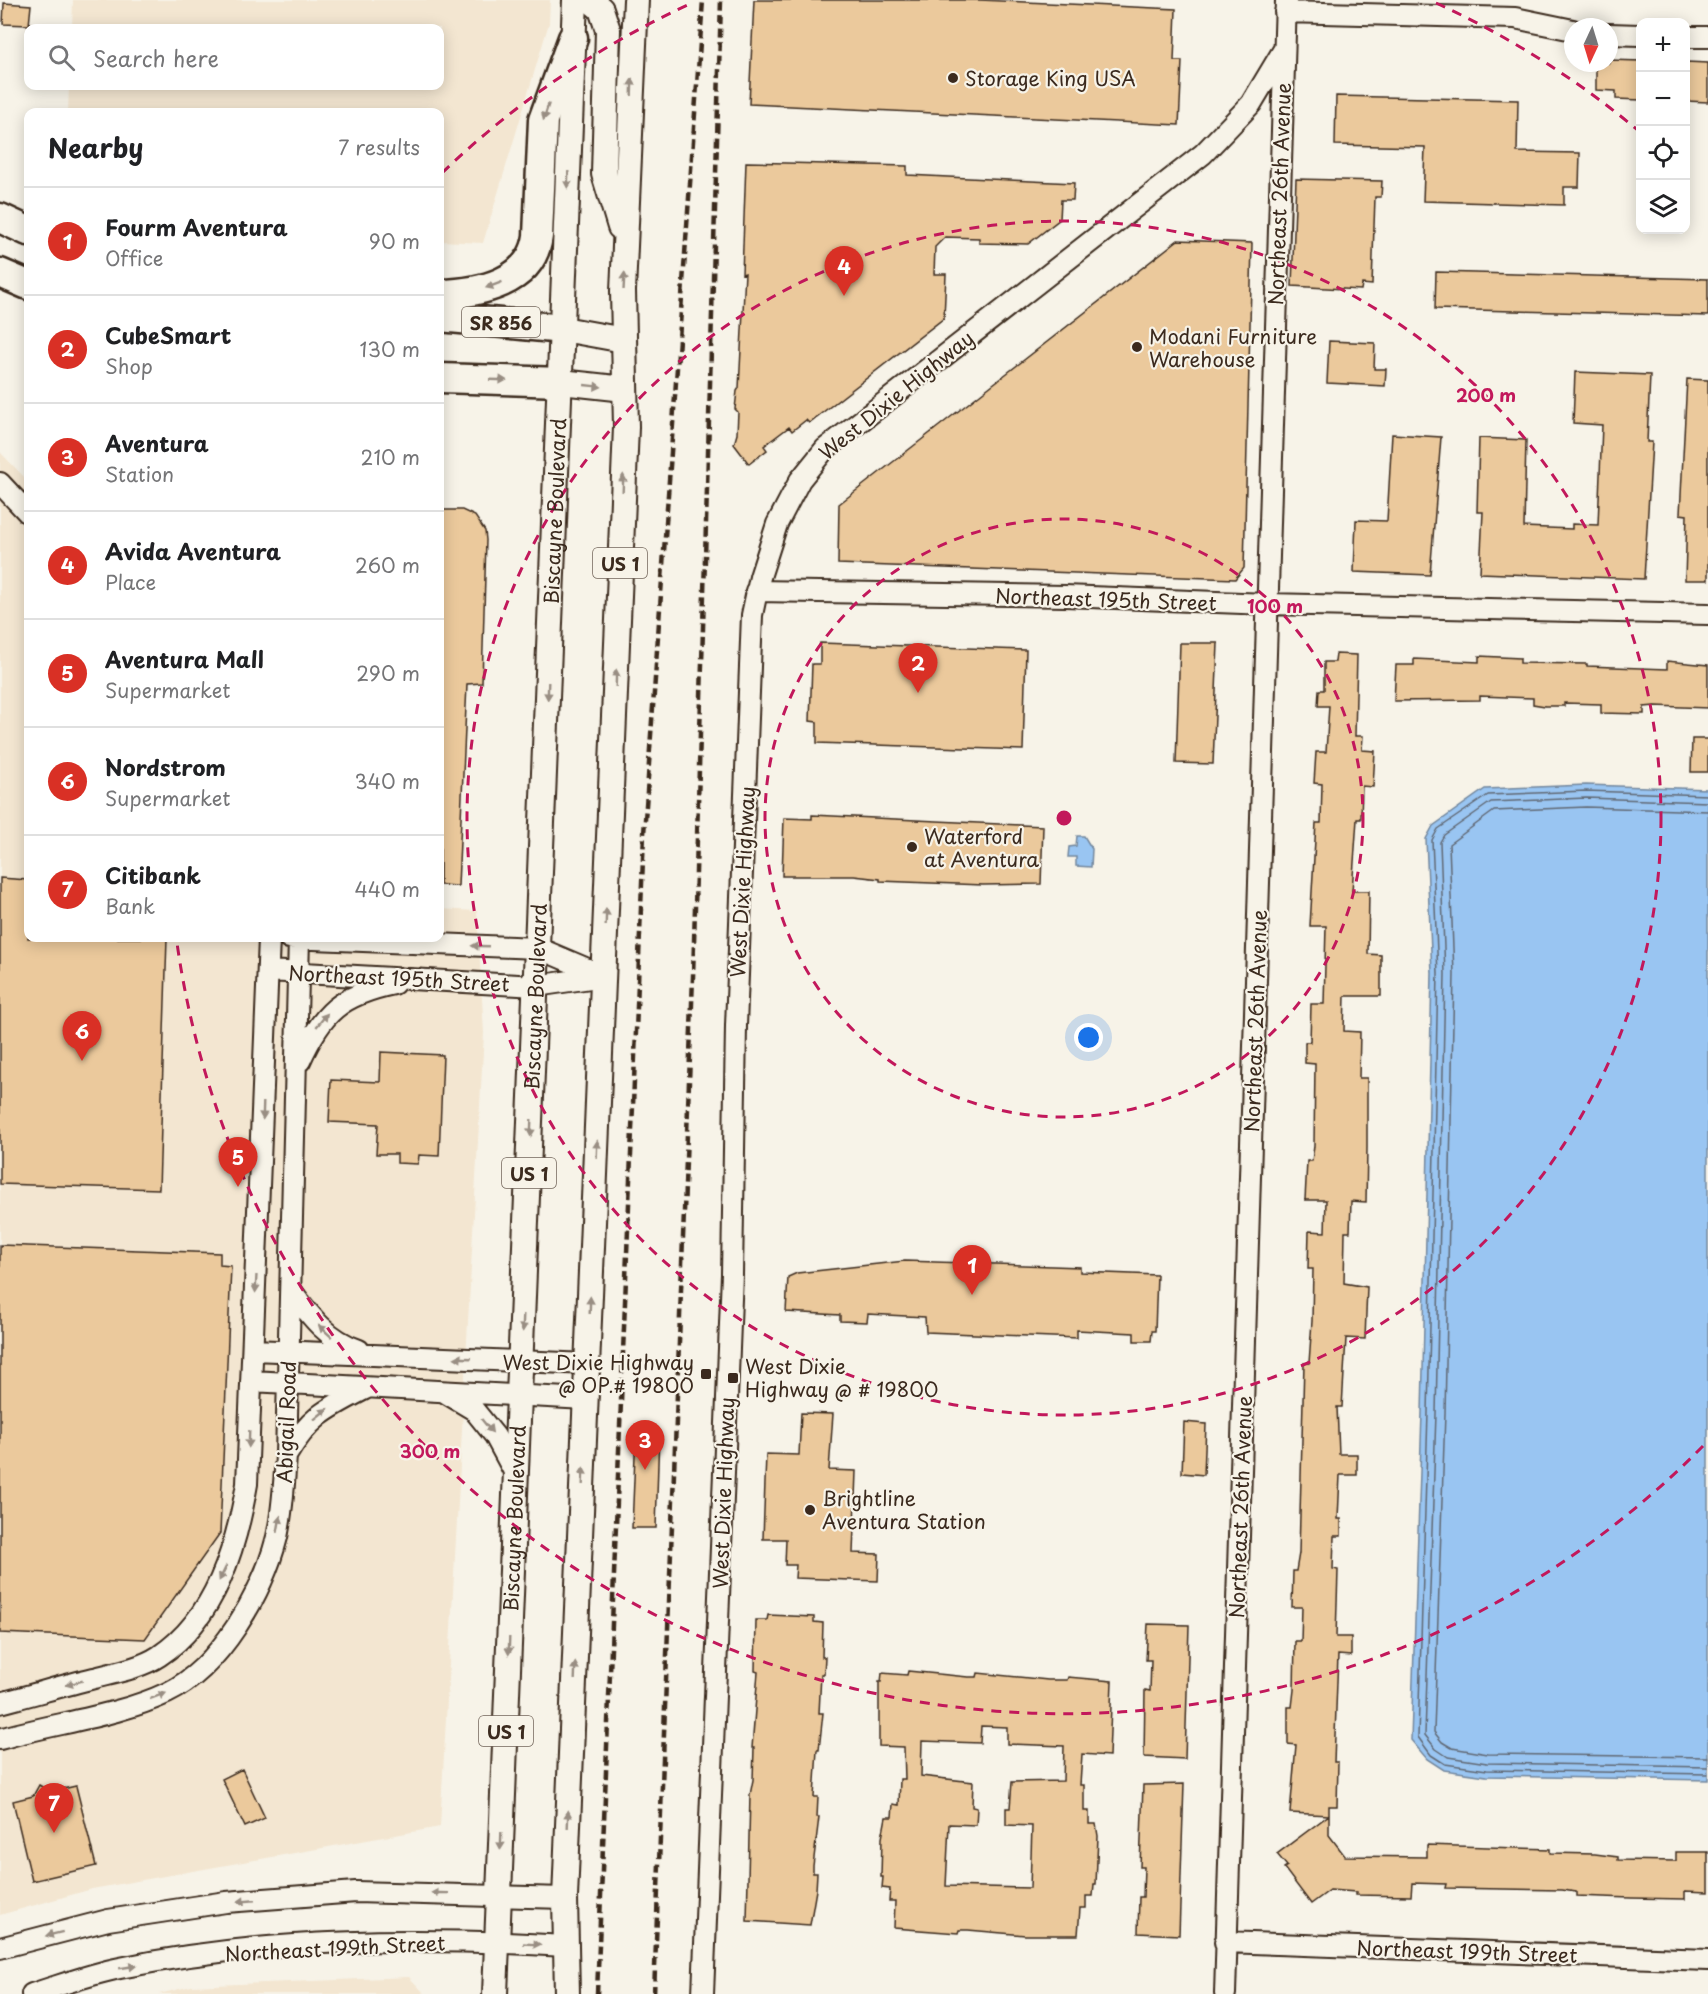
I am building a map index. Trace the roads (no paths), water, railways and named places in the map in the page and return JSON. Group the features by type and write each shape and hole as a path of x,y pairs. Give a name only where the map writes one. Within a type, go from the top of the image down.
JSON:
{"highway":[{"path":"444,294 476,291 502,282 522,270 534,254 538,236 543,120 573,38"},
{"path":"0,218 24,229"},
{"path":"0,273 24,283"},
{"name":"SR 856","path":"444,317 562,329"},
{"path":"444,378 561,382"}],"main road":[{"name":"Biscayne Boulevard","path":"495,1994 575,0"},
{"path":"590,0 601,9 608,30 604,174 626,244"},
{"name":"US 1","path":"567,1994 565,1898 604,976 625,389 626,244 636,0"},
{"name":"SR 856","path":"562,329 624,340"},
{"path":"561,382 625,389"}],"street":[{"path":"1285,6 1515,18 1564,28"},
{"name":"West Dixie Highway","path":"703,1994 732,1274 736,1026 752,615 768,547 784,508 800,480 825,449 1203,154 1251,104 1284,49 1285,6"},
{"path":"1618,34 1636,35"},
{"path":"1690,37 1708,38"},
{"name":"Northeast 26th Avenue","path":"1224,1994 1284,49"},
{"path":"0,483 24,509"},
{"name":"Northeast 195th Street","path":"756,591 1065,596 1267,604 1708,614"},
{"name":"Abigail Road","path":"0,1703 122,1671 159,1656 189,1628 212,1597 228,1563 241,1518 247,1484 269,942"},
{"name":"Abigail Road","path":"0,1739 147,1700 184,1683 222,1646 247,1609 271,1558 282,1507 286,1456 299,942"},
{"name":"Northeast 195th Street","path":"392,942 538,948 604,976"},
{"path":"410,942 415,943"},
{"name":"Northeast 195th Street","path":"268,971 536,986 604,976"},
{"path":"296,1072 313,1032 334,1007 352,996 417,979"},
{"path":"291,1290 320,1327 335,1340 373,1355"},
{"path":"253,1350 588,1364"},
{"path":"251,1381 586,1399"},
{"path":"286,1456 301,1430 329,1408 369,1387"},
{"path":"442,1391 474,1410 495,1436 517,1477"},
{"path":"0,1948 108,1920 225,1902 356,1892 565,1898"},
{"name":"Northeast 199th Street","path":"32,1994 118,1968 239,1950 301,1945 498,1941 566,1946"},
{"name":"Northeast 199th Street","path":"1225,1942 1708,1960"}],"water":[{"path":"1586,785 1708,789 1708,1780 1486,1776 1444,1770 1427,1759 1411,1740 1422,1413 1432,973 1426,839 1433,826 1485,789"},
{"path":"1077,836 1084,836 1092,849 1091,867 1076,866 1076,857 1068,857 1069,847 1076,846"}],"railway":[{"path":"597,1994 644,834 703,0"},
{"path":"654,1994 693,977 721,0"}],"place":[{"name":"Storage King USA","path":"953,78"},
{"name":"Avida Aventura","path":"844,296"},
{"name":"Modani Furniture Warehouse","path":"1137,347"},
{"name":"CubeSmart","path":"918,693"},
{"name":"Waterford at Aventura","path":"912,847"},
{"name":"Nordstrom","path":"82,1061"},
{"name":"Aventura Mall","path":"238,1187"},
{"name":"Fourm Aventura","path":"972,1295"},
{"name":"West Dixie Highway @ OP.# 19800","path":"706,1374"},
{"name":"West Dixie Highway @ # 19800","path":"733,1378"},
{"name":"Aventura","path":"645,1470"},
{"name":"Brightline Aventura Station","path":"810,1510"},
{"name":"Citibank","path":"54,1833"}]}
